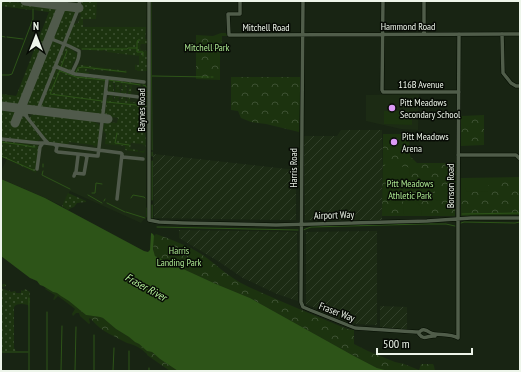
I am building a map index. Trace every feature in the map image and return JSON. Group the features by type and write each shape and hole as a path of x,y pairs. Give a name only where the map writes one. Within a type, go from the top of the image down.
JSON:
{"street":[{"name":"Baynes Road","path":"149,1 149,220"},
{"name":"Mitchell Road","path":"240,1 240,14 228,14 229,35 303,32"},
{"name":"Harris Road","path":"302,305 301,224 303,1"},
{"path":"383,1 383,34"},
{"path":"424,1 424,34"},
{"name":"Hammond Road","path":"303,32 310,35 520,33"},
{"name":"116B Avenue","path":"383,34 383,92 459,92"},
{"name":"Bonson Road","path":"430,335 457,337 459,34"},
{"path":"502,34 503,73 511,83 516,86 520,86"},
{"path":"458,155 516,155 520,159"},
{"name":"Airport Way","path":"149,220 183,223 276,225 520,218"},
{"name":"Fraser Way","path":"302,305 305,308 351,327 394,332 419,333"},
{"path":"422,330 425,330 428,331 430,335 427,338 424,338 421,337 419,333 422,330"}],"shaded area":[{"path":"1,1 147,1 146,217 141,223 70,191 62,206 1,179 1,171 7,159 1,156 1,94 17,96 49,12 1,6"},
{"name":"Pitt Meadows Secondary School","path":"419,94 418,130 401,129 366,121 366,95"},
{"path":"341,130 382,130 382,220 305,220 304,136 337,136"},
{"path":"153,154 296,170 296,220 154,218"},
{"path":"179,230 297,232 298,301 277,294 243,278 179,238"},
{"path":"377,231 377,325 357,324 306,304 306,232"},
{"path":"380,306 407,307 407,330 380,328"}],"green space":[{"path":"1,1 59,7 19,105 1,103 1,94 16,96 49,12 35,10 35,8 32,8 31,10 1,6"},
{"path":"82,1 97,1 96,19 83,19 83,27 146,27 145,39 147,39 147,44 141,44 140,47 141,50 147,51 147,71 135,70 135,64 139,65 139,56 107,52 104,50 82,49 73,47 66,42 72,25 78,23 81,15 78,10 80,10"},
{"path":"63,8 74,9 76,12 65,40 61,42 54,39 52,35"},
{"name":"Mitchell Park","path":"226,33 228,36 222,36 222,43 220,45 220,80 196,79 196,35 213,36"},
{"path":"53,41 60,44 62,47 39,105 36,107 25,106 49,42"},
{"path":"66,46 77,54 77,58 74,61 70,72 56,66 63,48"},
{"path":"78,65 127,71 126,73 87,69 86,72 89,72 89,75 74,73"},
{"path":"55,68 74,75 106,79 105,92 102,92 104,93 102,113 99,115 41,108 40,106"},
{"path":"231,77 301,77 299,132 251,122 241,118 238,111 231,110"},
{"path":"109,80 140,83 141,85 132,85 131,95 128,94 130,91 128,90 130,90 128,88 131,87 129,85 125,85 128,86 125,87 127,88 127,90 125,90 127,91 126,94 121,93 121,91 124,91 121,90 124,89 122,88 124,86 122,86 122,84 119,84 121,86 118,87 121,88 118,89 120,90 120,93 115,92 115,90 117,90 115,88 117,88 115,86 118,85 113,83 112,84 114,86 112,86 114,88 112,88 114,89 114,92 108,92"},
{"path":"110,94 113,94 113,97 111,97 113,100 116,99 114,98 116,97 114,94 120,95 119,98 117,98 119,101 122,100 120,99 123,97 121,97 121,95 126,96 124,99 126,99 126,101 129,101 127,100 129,98 127,98 127,96 130,97 130,102 142,103 143,99 147,99 147,109 142,108 142,128 145,137 145,148 142,144 131,143 130,149 138,150 138,152 125,150 125,146 105,144 106,134 103,130 104,122 117,123 118,118 105,116 106,100"},
{"path":"1,109 18,111 13,122 17,124 19,118 25,117 40,139 37,142 1,137"},
{"path":"384,111 412,111 412,125 384,124"},
{"path":"34,113 91,120 100,126 98,144 95,147 93,145 69,142 68,145 51,143 29,118"},
{"path":"484,115 484,145 461,146 461,116"},
{"name":"Pitt Meadows Athletic Park","path":"383,134 409,134 410,156 417,163 456,163 455,216 382,216"},
{"path":"1,140 37,145 39,147 36,173 1,156"},
{"path":"386,164 403,164 402,167 408,167 411,183 410,185 393,186 393,183 386,182"},
{"path":"519,177 520,215 461,216 461,178"},
{"path":"461,180 488,180 488,191 467,192 465,188 461,188"},
{"path":"451,186 450,195 446,200 438,201 435,199 435,187"},
{"path":"401,188 402,204 390,201 387,189"},
{"path":"68,193 86,202 77,203 74,207 68,210 62,206"},
{"path":"403,199 417,202 422,215 405,215"},
{"name":"Harris Landing Park","path":"156,234 196,251 241,283 347,329 354,330 354,344 368,351 419,370 421,364 433,364 435,371 389,371 377,368 250,298 155,256 153,241"},
{"path":"6,284 6,286 2,286 1,288 1,285"},
{"path":"1,288 11,292 15,291 16,293 21,293 21,290 23,291 25,289 30,292 29,307 28,305 20,304 14,307 14,348 16,351 1,351"},
{"path":"46,288 58,293 73,303 86,315 103,318 116,329 178,371 170,371 147,355 140,348 104,331 90,318 89,324 80,316 79,313 76,313 73,316 72,314 75,309 58,296 53,300 55,295 45,289"}],"water":[{"name":"Fraser River","path":"1,179 45,198 144,251 148,252 150,250 151,233 154,236 153,249 155,256 250,298 354,356 377,368 389,371 178,371 152,352 147,351 103,318 86,315 69,301 57,293 40,285 37,281 30,278 1,256"}],"waterway":[{"path":"151,1 152,150"},
{"path":"1,75 12,74 33,19 33,9"},
{"path":"1,36 5,37"},
{"path":"7,37 23,39"},
{"path":"140,40 137,42 137,52 143,52 143,56"},
{"path":"127,49 137,48"},
{"path":"82,49 127,49"},
{"path":"61,67 67,51"},
{"path":"76,73 78,68 83,67 126,72"},
{"path":"60,70 50,94 102,101"},
{"path":"60,71 76,77 105,80"},
{"path":"152,76 209,77"},
{"path":"109,80 140,85"},
{"path":"143,85 146,86 146,97"},
{"path":"107,102 145,106 146,100"},
{"path":"117,133 115,143 129,145"},
{"path":"1,142 35,147"},
{"path":"1,156 33,170"},
{"path":"152,161 152,200"},
{"path":"43,171 42,175 70,189"},
{"path":"92,193 95,193 96,183 102,184"},
{"path":"88,195 102,203"},
{"path":"131,198 133,195 145,198"},
{"path":"107,203 125,212"},
{"path":"152,205 152,219"},
{"path":"147,208 147,217"},
{"path":"126,212 145,218"},
{"path":"462,214 520,213"},
{"path":"461,223 520,222"},
{"path":"303,230 311,227 424,224 446,224 455,226"},
{"path":"157,227 298,230"},
{"path":"29,298 29,371"},
{"path":"47,312 47,371"},
{"path":"61,371 62,326"},
{"path":"75,371 76,327"},
{"path":"94,335 94,371"},
{"path":"113,371 114,348"},
{"path":"129,351 129,371"},
{"path":"1,352 28,352"}],"taxiway":[{"path":"27,117 26,114 28,111 36,110 39,107 80,1"},
{"path":"72,7 79,4"},
{"path":"49,38 79,51 78,60 72,73"},
{"path":"54,68 57,67 75,74 144,82"},
{"path":"55,145 57,146 56,151 58,152 98,156 107,78"},
{"path":"106,91 107,93 139,97"},
{"path":"23,104 23,112"},
{"path":"16,108 22,111 48,143"},
{"path":"17,117 21,114 25,115"},
{"path":"1,139 121,153 117,199"},
{"path":"37,169 40,147 43,143"},
{"path":"76,172 77,154"},
{"path":"74,176 75,173 84,174 87,157 85,155"},
{"path":"122,155 123,157 143,159"}],"runway":[{"path":"25,1 79,8"},
{"path":"15,123 64,1"},
{"path":"1,106 108,119"}],"place":[{"name":"Pitt Meadows Secondary School","path":"392,108"},
{"name":"Pitt Meadows Arena","path":"394,142"}]}
